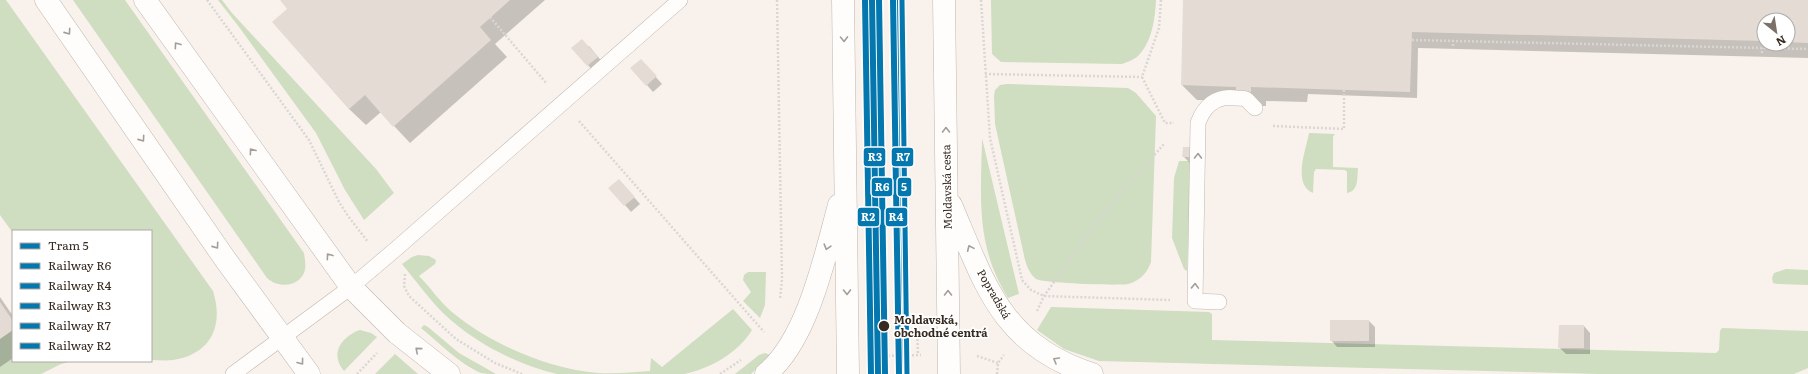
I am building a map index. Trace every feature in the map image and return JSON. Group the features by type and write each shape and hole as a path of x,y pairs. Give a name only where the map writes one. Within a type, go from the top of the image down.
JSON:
{"street":[{"path":"46,0 225,259 309,374"},
{"path":"145,0 351,287 398,333 449,374"},
{"path":"843,0 848,366"},
{"name":"Moldavská cesta","path":"944,0 949,365"},
{"path":"766,374 788,348 806,310 822,264 846,183"},
{"name":"Popradská","path":"947,197 982,276 1006,318 1038,349 1059,362 1092,374"}],"lane":[{"path":"233,374 351,287 680,0"},
{"path":"1219,302 1195,301 1198,123 1201,114 1212,102 1227,97 1246,99 1255,108"}],"path":[{"path":"207,0 309,140 339,202 348,216 368,243 381,246 405,274 404,286 409,296 422,310 456,339 495,363 522,374"},
{"path":"777,0 782,279 780,300"},
{"path":"981,0 990,138 1022,280 1030,290 1044,296 1170,300"},
{"path":"985,74 1142,77 1159,28 1161,0"},
{"path":"490,17 664,220 767,336"},
{"path":"1412,40 1756,48"},
{"path":"1453,40 1453,46"},
{"path":"1796,49 1808,49"},
{"path":"1310,128 1344,129 1344,90"},
{"path":"1044,296 1105,211 1164,144"},
{"path":"917,327 918,355"},
{"path":"878,328 880,355"},
{"path":"848,366 880,355 918,355 949,365"},
{"path":"720,374 728,370 746,356"},
{"path":"997,374 998,362"}],"green space":[{"path":"0,0 6,0 213,291 217,316 215,327 211,336 205,345 197,352 186,357 173,360 152,360 152,230 12,230 12,232 0,215"},
{"path":"73,0 125,0 304,253 305,270 300,279 285,285 275,283 267,278"},
{"path":"218,0 222,0 232,13 376,169 394,193 364,220 345,190 316,133"},
{"path":"991,0 1156,0 1154,23 1146,45 1137,57 1122,64 1001,62 992,54"},
{"path":"1000,85 1128,88 1136,93 1156,116 1151,262 1145,273 1139,279 1128,284 1081,284 1052,282 1036,279 1030,273 1025,260 995,124 995,90"},
{"path":"1309,133 1335,134 1333,137 1333,167 1358,168 1357,184 1354,190 1347,193 1347,172 1345,170 1316,169 1314,172 1313,193 1307,189 1303,182 1302,166"},
{"path":"982,138 1019,294 1008,298 997,278 985,240 981,201"},
{"path":"1179,161 1191,161 1187,271 1184,269 1172,238 1174,178"},
{"path":"418,255 429,256 436,260 435,264 419,276 443,304 467,324 521,353 579,371 617,373 650,371 651,358 662,367 733,309 752,330 740,345 732,352 714,364 694,372 684,374 557,374 526,364 497,351 469,334 444,314 402,264"},
{"path":"1786,269 1808,270 1808,285 1773,283 1772,278 1774,273"},
{"path":"748,272 766,272 765,305 760,318 743,301 751,292 743,280 744,275"},
{"path":"1051,307 1209,312 1212,314 1212,340 1716,353 1719,350 1720,331 1722,328 1808,331 1808,368 1794,374 1599,374 1099,361 1064,349 1037,330"},
{"path":"12,319 12,362 68,362 41,374 0,374 0,327"},
{"path":"424,325 459,353 496,374 481,373 465,364 421,328"},
{"path":"360,330 371,333 377,337 344,371 338,358 340,346 348,337"},
{"path":"765,353 770,355 751,374 735,374 759,355"},
{"path":"395,354 418,374 375,374"}],"building":[{"path":"280,0 510,0 480,27 491,40 393,127 365,95 349,109 272,22 287,9"},
{"path":"1183,0 1808,0 1808,43 1796,42 1796,12 1756,12 1756,41 1412,32 1410,92 1251,87 1251,92 1236,91 1236,87 1181,85"},
{"path":"582,39 598,57 587,66 571,48"},
{"path":"641,59 657,76 646,86 630,68"},
{"path":"1183,147 1190,147 1190,157 1182,157"},
{"path":"619,179 635,197 624,206 608,188"},
{"path":"0,302 12,320 12,331 0,339"},
{"path":"1330,320 1369,320 1369,341 1330,341"},
{"path":"1559,325 1584,325 1584,348 1558,348"}],"tram line":[{"name":"5","path":"902,0 907,374"}],"rail line":[{"name":"R2","path":"865,0 871,374"},
{"name":"R3","path":"872,0 878,374"},
{"name":"R6","path":"879,0 885,374"},
{"name":"R4","path":"893,0 899,374"},
{"name":"R7","path":"900,0 906,374"}],"place":[{"name":"Moldavská, obchodné centrá","path":"884,326"}]}
